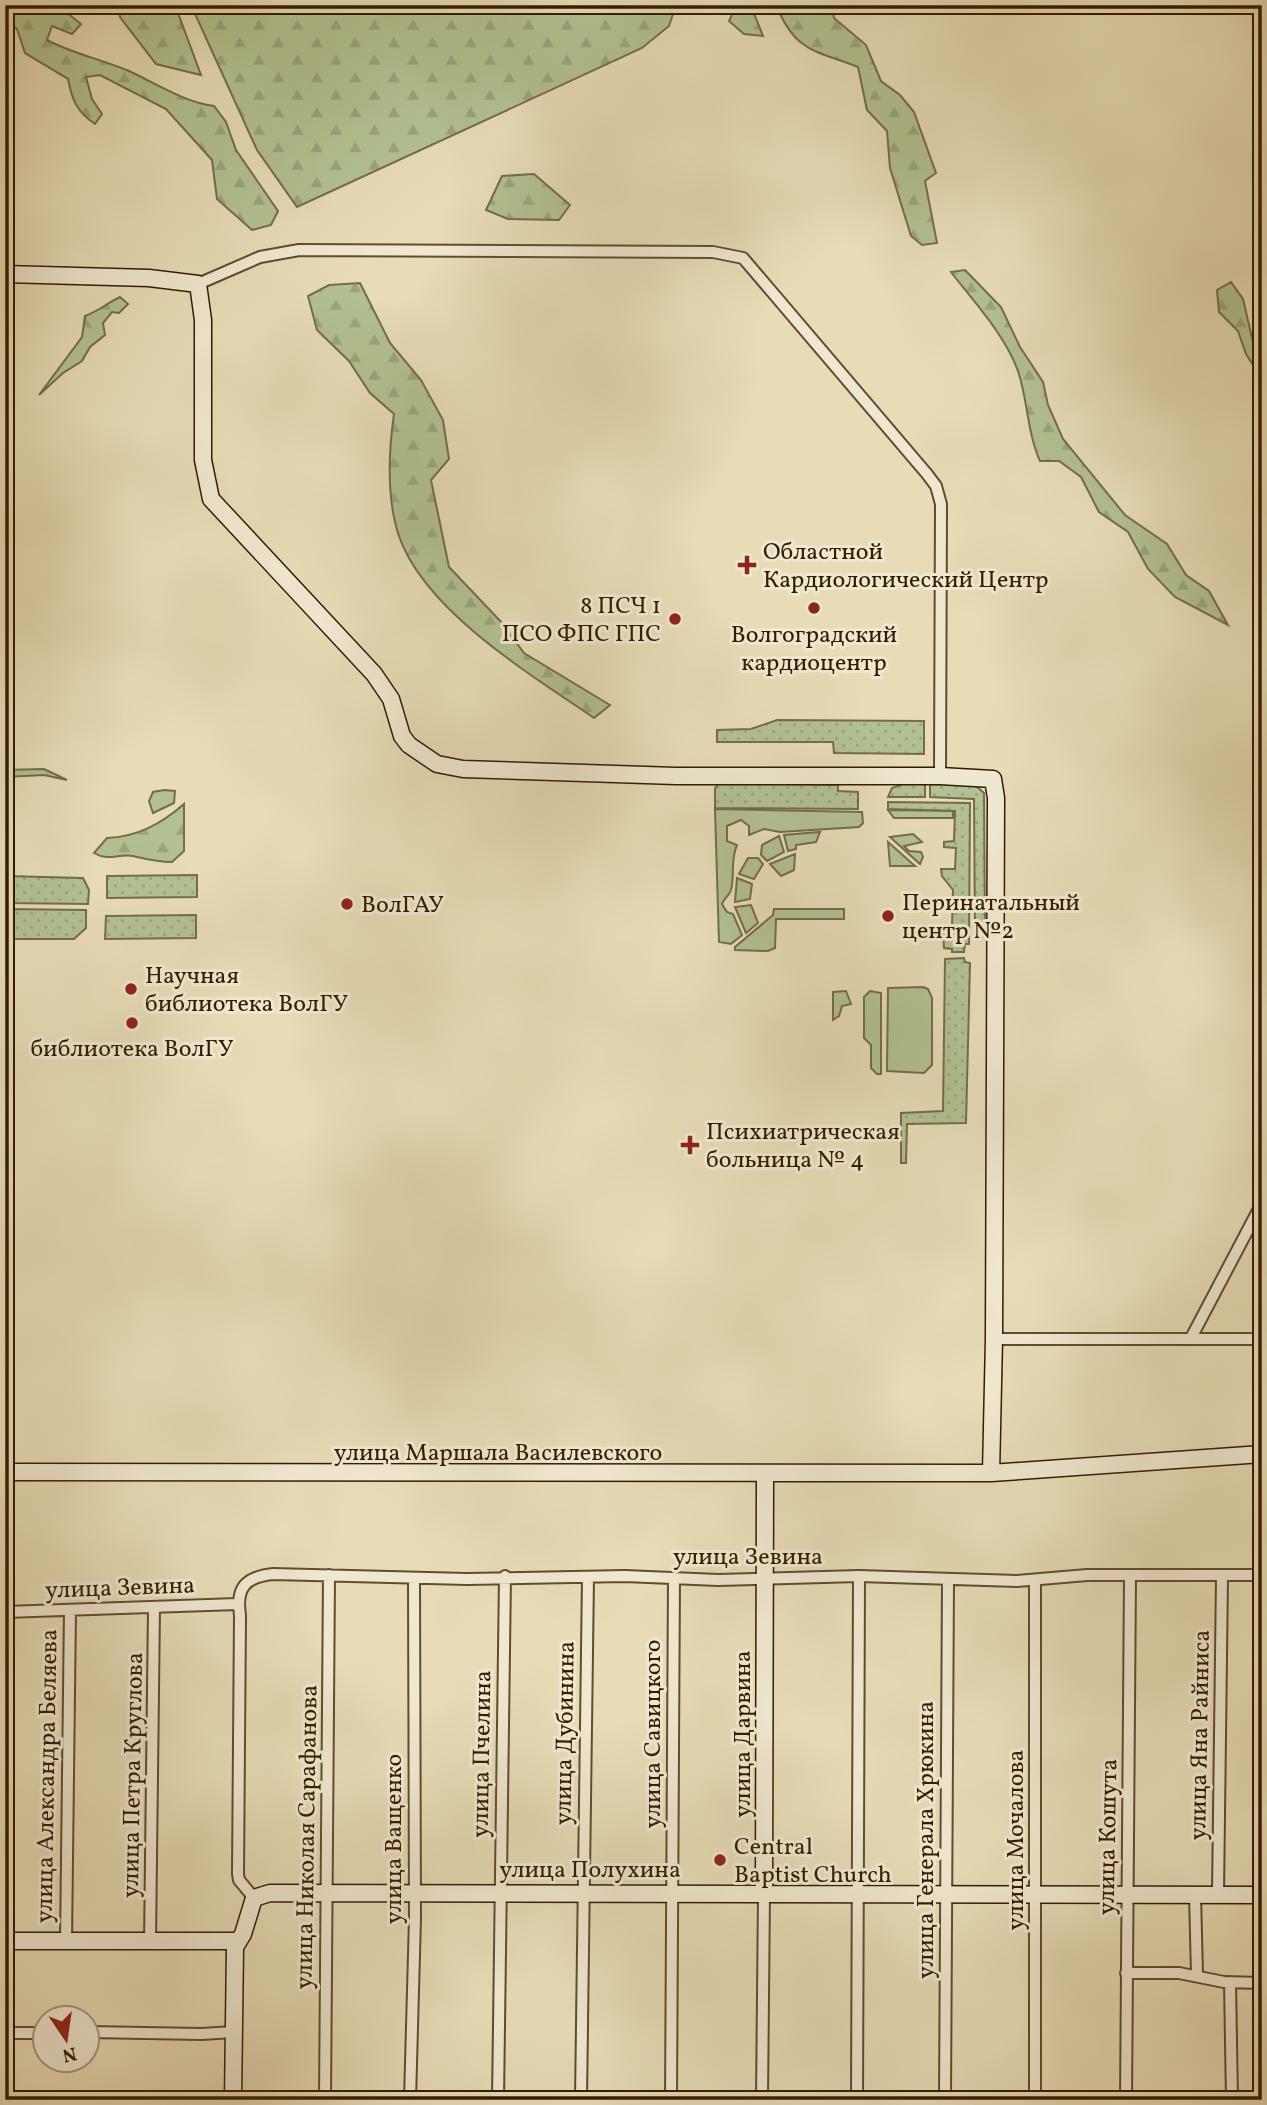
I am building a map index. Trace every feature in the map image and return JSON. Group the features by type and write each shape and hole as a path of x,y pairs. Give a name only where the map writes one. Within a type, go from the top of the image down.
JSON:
{"street":[{"path":"5,274 149,278 198,284 260,257 299,250 713,252 743,258 927,474 940,495 943,538 940,776"},
{"path":"198,284 203,320 203,460 211,499 373,674 391,699 405,741 437,764 480,770 676,776 940,776 993,779 996,791 995,1339 991,1473"},
{"path":"1191,1338 1262,1203"},
{"path":"995,1339 1262,1339"},
{"name":"улица Маршала Василевского","path":"5,1472 991,1473 1262,1454"},
{"name":"улица Дарвина","path":"762,2100 765,1474"},
{"name":"улица Зевина","path":"5,1612 154,1608 239,1598 249,1581 264,1575 765,1579 859,1576 1035,1581 1087,1575 1262,1575"},
{"name":"улица Николая Сарафанова","path":"325,2100 329,1575"},
{"name":"улица Пчелина","path":"498,2100 505,1576"},
{"path":"857,2100 859,1576"},
{"name":"улица Кошута","path":"1126,2100 1126,1921 1130,1894 1130,1576"},
{"name":"улица Дубинина","path":"581,2100 588,1577"},
{"name":"улица Яна Райниса","path":"1218,1894 1222,1577"},
{"name":"улица Ващенко","path":"410,2100 414,1891 414,1578"},
{"name":"улица Савицкого","path":"671,2100 674,1578"},
{"name":"улица Генерала Хрюкина","path":"945,2100 948,1580"},
{"name":"улица Мочалова","path":"1035,1581 1035,2100"},
{"path":"233,2100 237,1941 243,1934 254,1898 238,1874 239,1598"},
{"name":"улица Петра Круглова","path":"150,1943 154,1608"},
{"name":"улица Александра Беляева","path":"65,1942 70,1610"},
{"name":"улица Полухина","path":"254,1898 279,1892 414,1891 1262,1895"},
{"path":"1195,1894 1197,1975"},
{"path":"5,1941 237,1941"},
{"path":"1126,1973 1197,1975 1230,1982 1262,1983"},
{"path":"1230,1982 1232,2100"},
{"path":"102,2032 233,2032"},
{"path":"5,2033 32,2033"}],"green space":[{"path":"5,5 62,9 81,24 72,34 52,26 47,40 129,71 181,97 214,106 226,122 236,150 278,211 271,225 252,230 217,199 212,160 166,109 100,75 86,77 92,99 102,114 95,124 84,115 76,105 68,79 25,53 17,29 5,21"},
{"path":"118,5 175,5 201,75 156,64 120,17"},
{"path":"191,5 676,5 669,26 642,48 297,207 257,150"},
{"path":"776,5 832,5 834,18 866,45 881,81 900,95 914,112 936,173 925,181 937,243 922,245 911,236 890,168 887,131 867,110 858,67 808,48 791,33"},
{"path":"734,10 753,11 763,36 744,34 729,21"},
{"path":"534,174 570,205 559,220 508,219 486,210 502,176"},
{"path":"965,270 1001,307 1020,347 1043,382 1048,405 1063,439 1125,515 1167,544 1186,575 1209,591 1228,625 1175,597 1148,569 1128,532 1099,512 1081,477 1059,461 1040,461 1032,439 1021,382 1012,358 988,319 951,272"},
{"path":"1231,282 1243,299 1261,377 1246,354 1238,331 1219,312 1217,290"},
{"path":"360,283 390,343 421,380 443,420 449,459 431,480 449,567 503,624 524,653 610,705 594,718 476,634 424,581 406,552 395,522 391,495 390,454 394,414 370,393 349,361 317,330 308,296 329,285"},
{"path":"120,297 128,304 119,313 112,312 103,323 105,335 90,347 82,361 63,373 39,395 82,337 85,316"},
{"path":"777,720 924,721 924,754 834,753 833,742 717,742 717,730 751,729"},
{"path":"44,769 67,780 44,775 5,777 5,770"},
{"path":"719,783 838,785 838,791 858,792 858,809 715,808 715,788"},
{"path":"903,784 925,784 925,797 888,797 892,788"},
{"path":"930,784 975,785 984,793 985,937 975,936 974,799 930,797"},
{"path":"175,791 174,803 153,813 149,801 153,792"},
{"path":"888,802 970,803 969,944 965,944 964,952 952,952 952,949 944,948 943,929 952,927 953,890 942,876 941,869 955,869 956,848 944,847 944,842 954,841 955,811 888,809"},
{"path":"184,804 184,851 172,862 128,855 104,857 94,853 107,838 148,828"},
{"path":"715,809 862,812 863,823 859,827 780,832 764,829 749,835 749,826 741,820 727,826 727,841 737,845 731,890 722,904 727,912 733,914 742,935 731,944 719,942"},
{"path":"888,810 953,811 953,818 894,818"},
{"path":"820,832 816,842 796,845 796,849 788,851 784,835"},
{"path":"913,834 922,842 904,846 909,851 921,852 923,857 920,864 890,837"},
{"path":"779,836 784,852 767,861 761,855 762,845"},
{"path":"888,842 915,866 890,866"},
{"path":"795,854 794,870 781,876 770,864"},
{"path":"748,858 758,858 763,864 754,879 739,874"},
{"path":"197,875 197,897 107,898 107,876"},
{"path":"5,876 83,878 89,890 88,904 5,903"},
{"path":"737,878 752,884 750,899 735,902"},
{"path":"751,905 758,923 746,933 735,907"},
{"path":"5,909 86,910 86,928 74,939 5,939"},
{"path":"774,909 844,909 844,919 776,919 775,948 768,951 735,950 735,947 773,915"},
{"path":"196,915 196,938 105,939 106,916"},
{"path":"964,958 965,962 970,963 966,1123 907,1124 906,1163 901,1163 901,1113 943,1111 945,959"},
{"path":"888,988 928,989 932,998 932,1065 924,1073 887,1071"},
{"path":"846,991 851,1004 842,1006 839,1016 833,1020 833,992"},
{"path":"870,991 881,993 881,1074 871,1068 871,1045 864,1038 864,997"}],"place":[{"name":"Областной Кардиологический Центр","path":"747,565"},
{"name":"Волгоградский кардиоцентр","path":"814,608"},
{"name":"8 ПСЧ 1 ПСО ФПС ГПС","path":"675,619"},
{"name":"ВолГАУ","path":"347,904"},
{"name":"Перинатальный центр №2","path":"888,916"},
{"name":"Научная библиотека ВолГУ","path":"131,989"},
{"name":"библиотека ВолГУ","path":"132,1023"},
{"name":"Психиатрическая больница № 4","path":"690,1145"},
{"name":"Central Baptist Church","path":"720,1860"}]}
